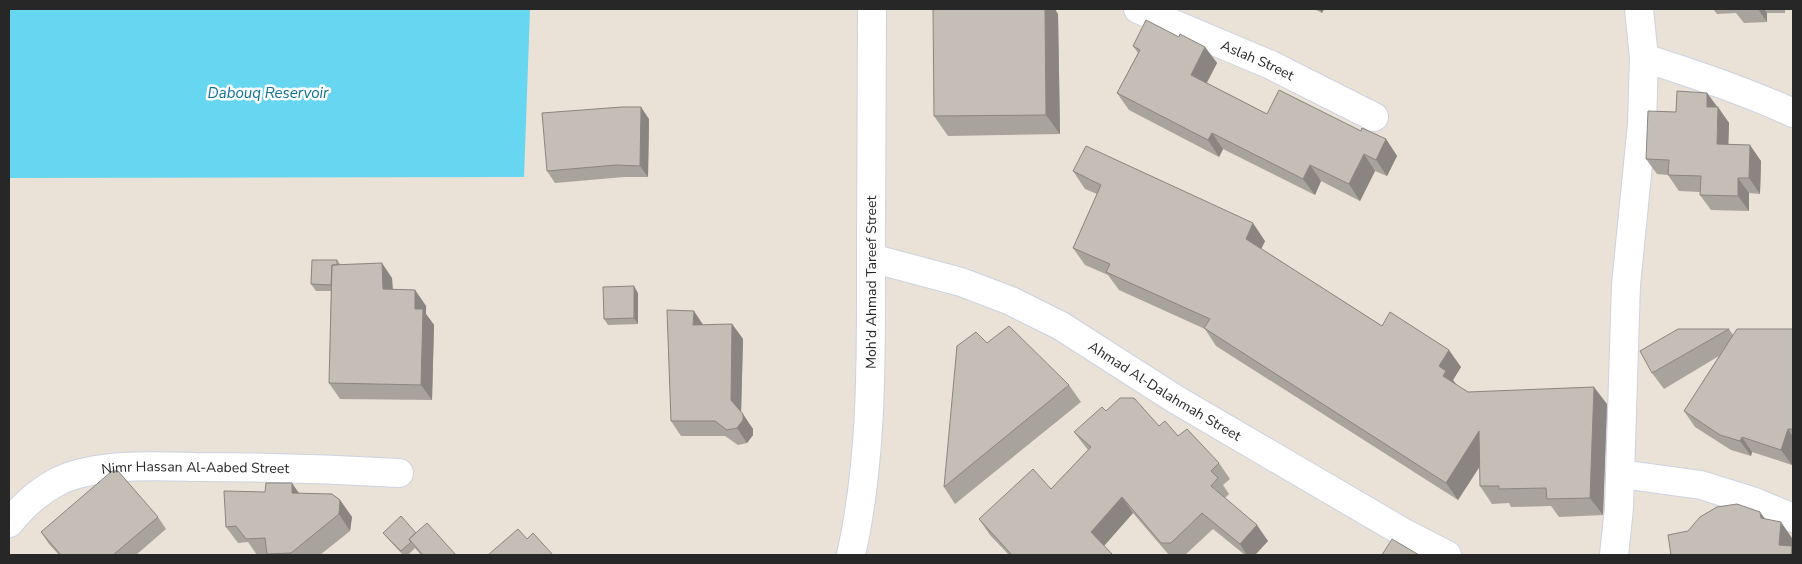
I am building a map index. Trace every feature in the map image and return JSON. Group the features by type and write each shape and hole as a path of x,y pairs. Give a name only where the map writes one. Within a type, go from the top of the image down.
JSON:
{"street":[{"name":"Moh'd Ahmad Tareef Street","path":"851,555 862,496 868,408 872,9"},
{"name":"Aslah Street","path":"1138,9 1271,65 1374,117"},
{"path":"1614,555 1619,508 1626,285 1642,124 1644,58 1639,9"},
{"path":"1644,58 1709,79 1793,113"},
{"name":"Ahmad Al-Dalahmah Street","path":"871,258 961,282 1012,301 1061,326 1184,403 1406,534 1447,555"},
{"name":"Nimr Hassan Al-Aabed Street","path":"9,523 38,494 62,480 101,469 140,466 216,467 399,473"},
{"path":"1620,474 1701,485 1752,501 1793,518"}],"water":[{"name":"Dabouq Reservoir","path":"9,9 530,9 524,177 9,178"}],"building":[{"path":"933,9 1045,9 1046,115 934,116"},
{"path":"1146,20 1179,37 1180,34 1205,47 1191,75 1267,114 1279,90 1361,131 1362,128 1386,139 1376,160 1364,154 1349,184 1310,165 1303,179 1212,133 1208,140 1117,93 1140,50 1133,46"},
{"path":"1677,91 1707,93 1707,107 1718,107 1717,144 1750,145 1749,178 1738,178 1738,196 1700,195 1701,176 1668,175 1669,160 1646,159 1648,111 1676,112"},
{"path":"641,107 640,166 616,165 547,171 542,113"},
{"path":"1086,146 1253,223 1246,239 1382,326 1390,312 1449,350 1439,366 1446,371 1443,376 1468,392 1594,387 1590,498 1547,499 1546,488 1499,489 1499,486 1480,486 1479,431 1446,483 1204,328 1210,319 1106,272 1110,264 1073,248 1101,185 1073,171"},
{"path":"312,260 337,260 337,265 332,265 331,285 311,284"},
{"path":"382,263 383,289 415,290 415,309 423,309 421,385 329,383 332,265"},
{"path":"634,286 634,318 604,319 603,287"},
{"path":"667,310 694,311 693,325 732,324 731,400 743,414 743,420 737,428 727,430 715,421 671,421"},
{"path":"1009,326 1069,385 944,487 957,346 976,332 987,343"},
{"path":"1678,329 1729,329 1652,373 1640,351"},
{"path":"1737,329 1793,329 1793,429 1788,429 1781,450 1742,437 1740,441 1720,435 1684,411"},
{"path":"1120,398 1134,398 1159,426 1165,421 1178,436 1187,429 1219,463 1211,471 1218,478 1211,486 1257,525 1240,544 1202,513 1171,543 1161,543 1122,497 1091,532 1113,555 1012,555 979,519 1033,469 1051,489 1091,447 1074,432 1102,407 1106,411"},
{"path":"112,471 118,471 158,517 113,555 61,555 41,532"},
{"path":"266,483 292,483 292,493 332,494 340,500 339,514 291,553 267,554 265,538 246,539 236,526 226,527 224,491 265,492"},
{"path":"1737,504 1760,512 1761,518 1781,522 1779,545 1792,546 1791,555 1671,555 1668,535 1688,531 1700,517 1717,507"},
{"path":"401,516 416,533 409,539 411,542 401,551 383,533"},
{"path":"427,523 456,555 423,555 409,539"},
{"path":"518,529 527,539 533,533 553,555 488,555"},
{"path":"1392,539 1419,555 1382,555"}]}
